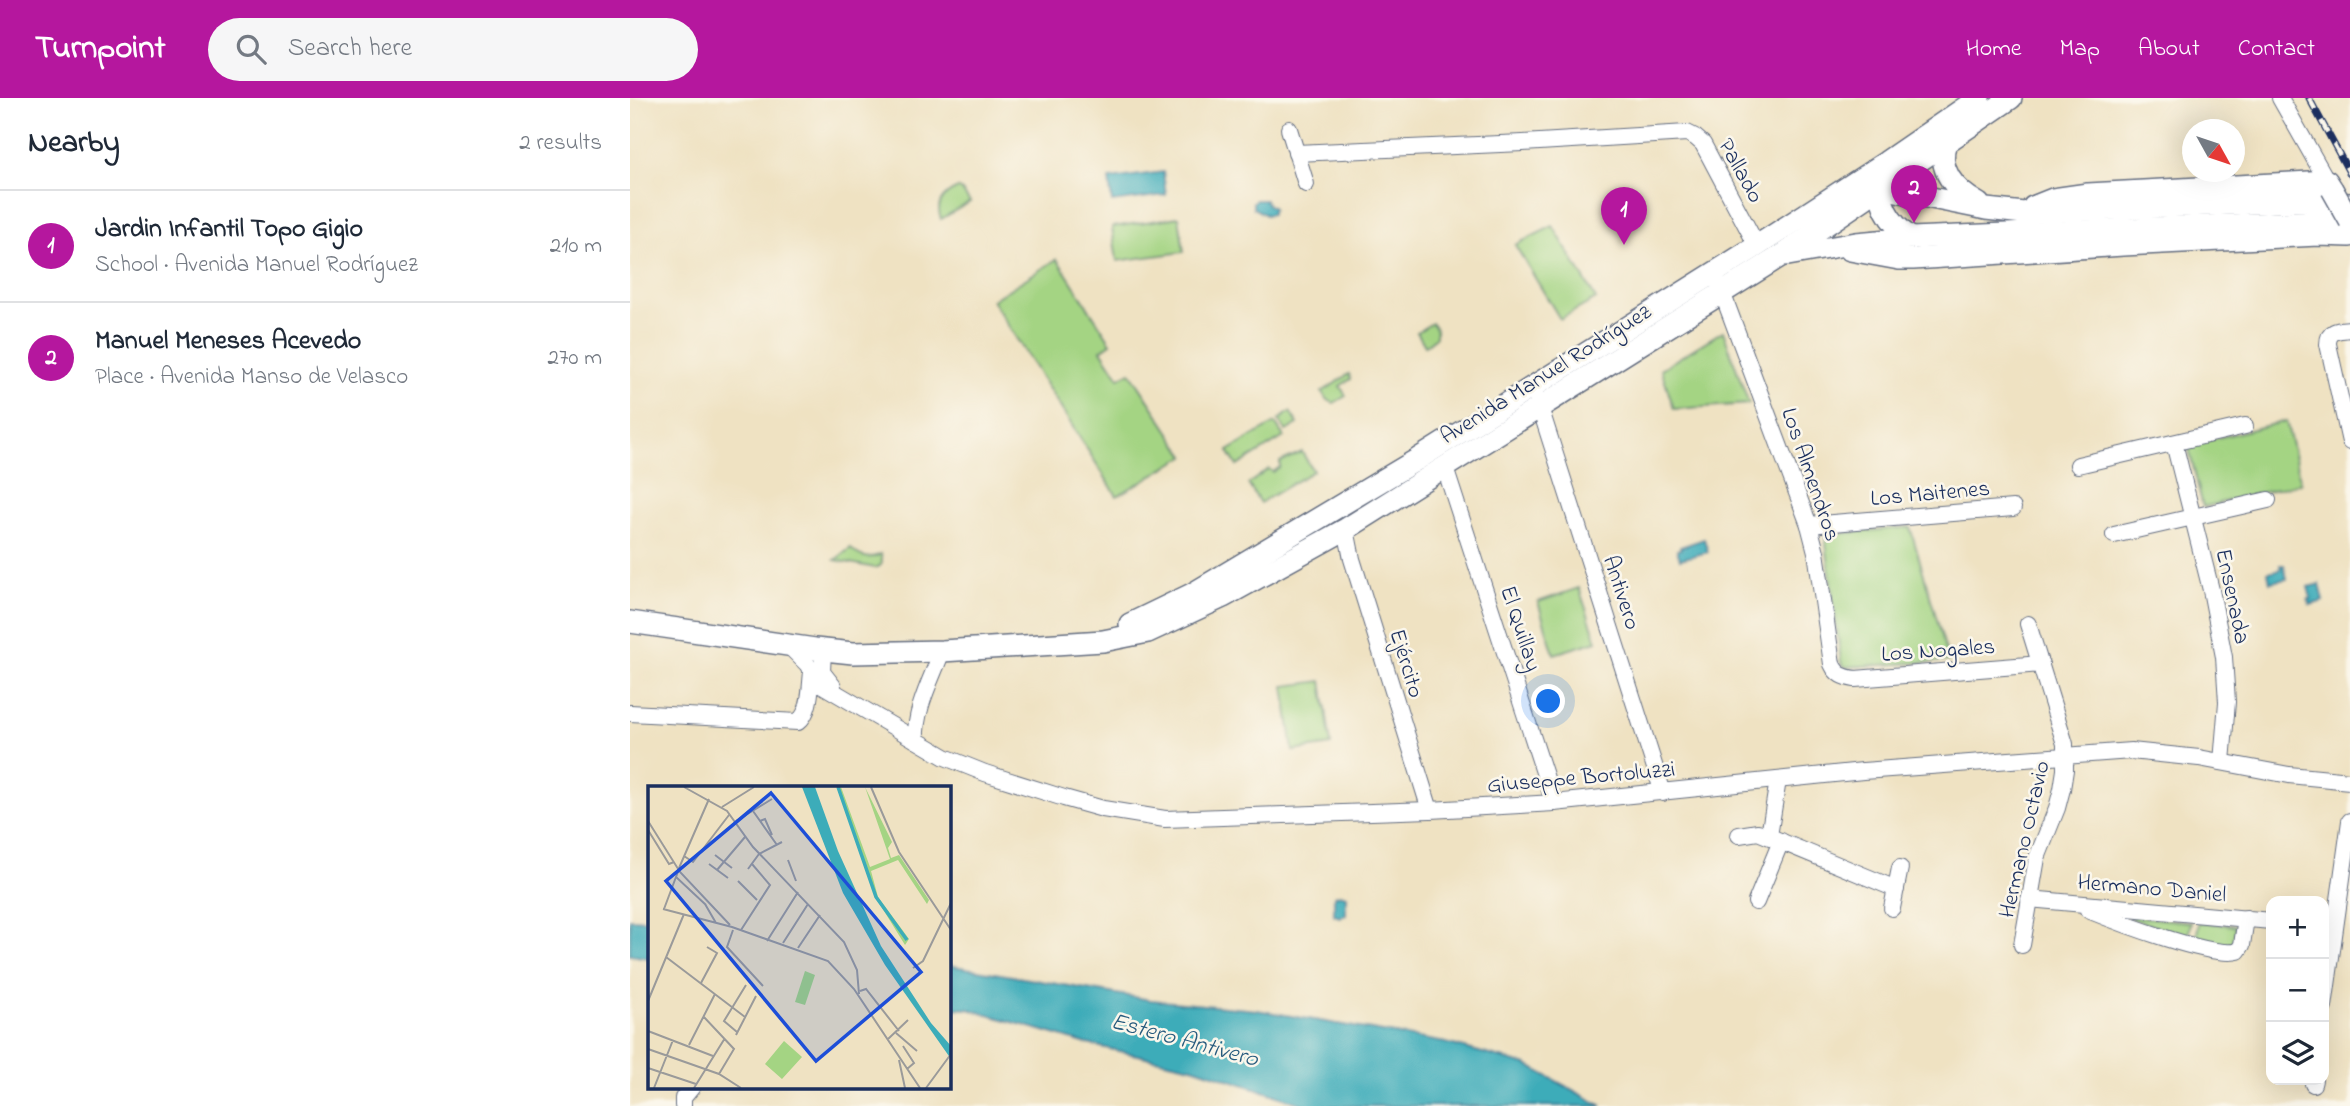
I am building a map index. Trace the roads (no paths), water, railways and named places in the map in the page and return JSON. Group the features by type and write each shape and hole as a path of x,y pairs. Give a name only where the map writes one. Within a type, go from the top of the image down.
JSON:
{"main road":[{"name":"Avenida Manuel Rodríguez","path":"1719,283 1757,246 1979,98"},
{"name":"Avenida Manuel Rodríguez","path":"630,622 853,653 942,651 1118,639 1148,632 1223,597 1346,529 1536,397 1719,283 1779,257 2011,98"},
{"path":"1945,142 1943,162 1951,182 1964,195 1986,209"},
{"path":"1886,162 1880,187 1886,212 1895,226 1911,238"},
{"path":"1852,184 1880,187 1986,209 2024,213 2299,201 2350,204"},
{"path":"1779,257 1911,238 2350,221 2329,185 2088,194 2053,199 2024,213"},
{"path":"1834,247 1913,260 2137,244 2318,235 2350,236"},
{"name":"Avenida Manuel Rodríguez","path":"1082,641 1120,629 1170,606 1431,468"}],"street":[{"path":"2280,98 2329,185"},
{"path":"1289,129 1306,184"},
{"name":"Pallado","path":"1296,153 1687,134 1696,136 1703,144 1757,246"},
{"name":"Los Almendros","path":"1719,283 1809,525 1816,552 1832,664 1840,676"},
{"path":"2350,329 2333,332 2328,339 2350,442"},
{"name":"Antivero","path":"1536,397 1663,793"},
{"path":"2078,466 2245,426"},
{"name":"Ensenada","path":"2174,443 2211,590 2224,657 2227,702 2221,762"},
{"name":"El Quillay","path":"1431,468 1554,803"},
{"path":"2114,535 2268,500"},
{"name":"Los Maitenes","path":"1809,525 2013,508"},
{"name":"Ejército","path":"1346,529 1352,559 1430,810"},
{"name":"Hermano Octavio","path":"2022,945 2037,858 2062,789 2066,756 2028,624"},
{"name":"Giuseppe Bortoluzzi","path":"789,646 807,664 819,683 945,757 1064,798 1165,819 1554,803 1863,771 2131,751 2170,754 2289,775 2350,781"},
{"path":"823,650 822,672 839,693"},
{"path":"916,740 915,733 922,705 942,651"},
{"name":"Los Nogales","path":"1840,676 1855,679 2040,664"},
{"path":"630,713 798,722 807,709 812,672"},
{"path":"1756,902 1775,839 1778,780"},
{"path":"2329,926 2350,821"},
{"path":"1739,835 1758,832 1896,889"},
{"path":"1892,908 1900,868"},
{"name":"Hermano Daniel","path":"2029,900 2266,920"},
{"path":"2073,903 2217,952 2238,951 2242,945 2246,918"},
{"path":"2191,945 2196,914"},
{"path":"683,1106 683,1098 691,1088"}],"water":[{"path":"1163,172 1166,195 1112,202 1109,179"},
{"path":"1266,200 1273,208 1271,214 1266,215 1253,208 1253,202"},
{"path":"1704,539 1708,552 1680,559 1677,550 1681,549 1680,547"},
{"path":"2280,565 2284,565 2287,579 2270,582 2268,572 2281,569"},
{"path":"2320,584 2324,601 2310,605 2308,587"},
{"path":"1334,896 1346,896 1346,915 1340,917 1334,915"},
{"path":"630,919 648,920 648,958 630,955"},
{"name":"Estero Antivero","path":"950,965 1151,1000 1257,1010 1446,1043 1527,1065 1602,1106 1308,1106 1192,1067 1087,1044 969,1009 950,1008"}],"railway":[{"path":"2309,98 2350,174"}],"place":[{"name":"Manuel Meneses Acevedo","path":"1914,223"},
{"name":"Jardin Infantil Topo Gigio","path":"1624,245"}]}
